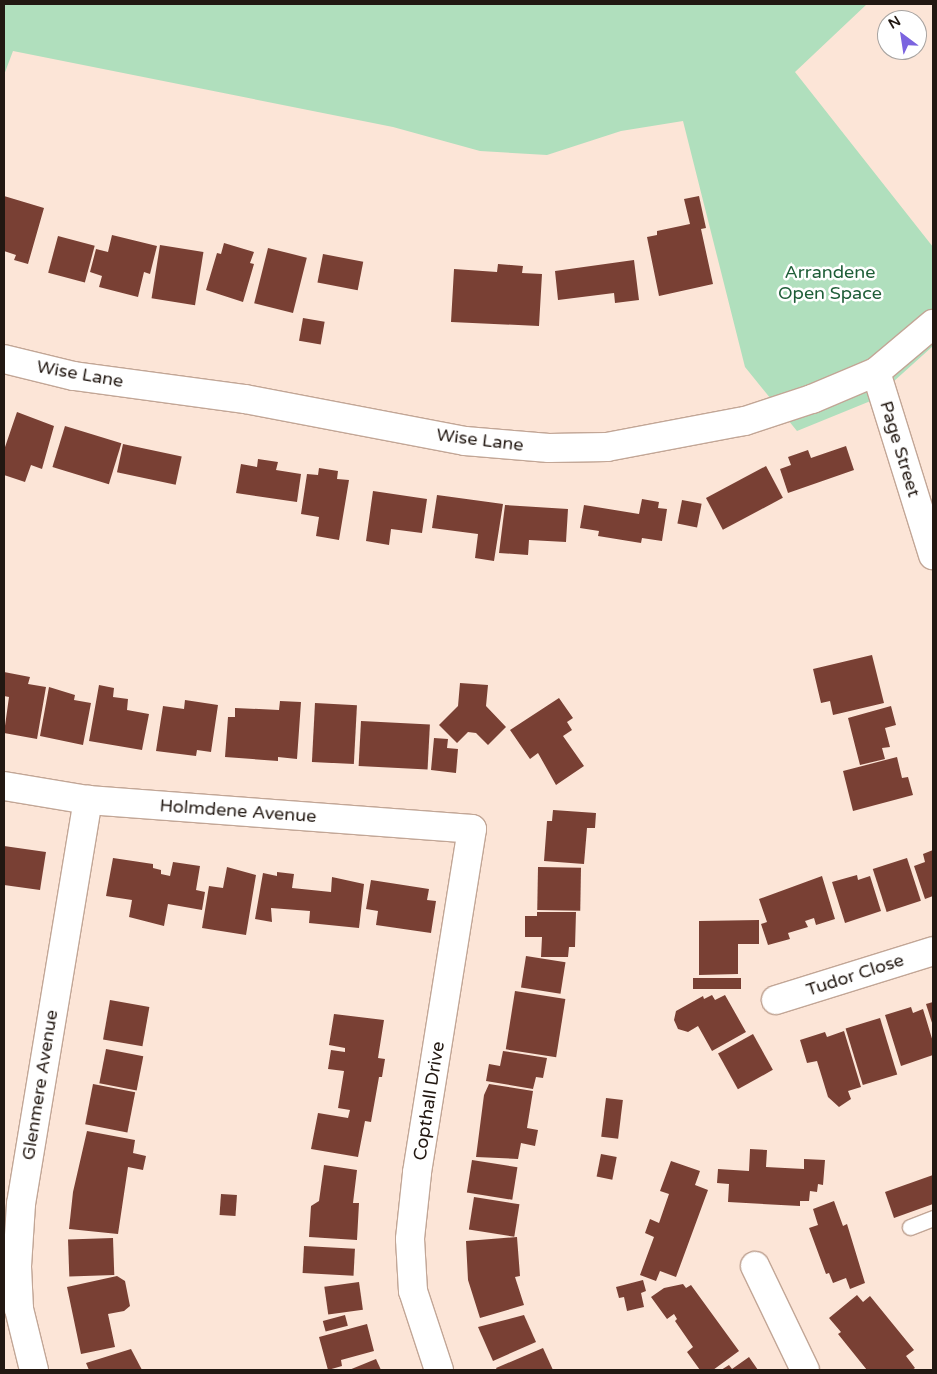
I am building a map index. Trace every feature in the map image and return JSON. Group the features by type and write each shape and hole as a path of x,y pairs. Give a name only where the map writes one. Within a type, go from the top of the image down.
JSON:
{"street":[{"name":"Wise Lane","path":"4,359 74,376 246,400 465,441 549,448 607,447 746,421 812,399 876,372 933,324"},
{"name":"Page Street","path":"876,372 933,554"},
{"name":"Holmdene Avenue","path":"4,786 88,800 472,829"},
{"name":"Glenmere Avenue","path":"34,1370 19,1309 17,1266 20,1204 88,800"},
{"name":"Copthall Drive","path":"439,1370 413,1290 410,1239 417,1173 472,829"},
{"name":"Tudor Close","path":"776,1000 933,950"},
{"path":"755,1266 805,1370"}],"lane":[{"path":"910,1227 933,1218"}],"green space":[{"name":"Arrandene Open Space","path":"4,4 867,4 795,72 933,247 933,346 873,400 797,431 745,367 683,121 621,131 547,155 480,151 393,127 13,51 4,75"}],"building":[{"path":"4,196 44,208 28,264 14,260 16,255 4,251"},
{"path":"699,196 706,228 701,229 713,284 659,296 647,237 657,235 657,231 690,224 684,199"},
{"path":"112,235 157,246 150,274 144,272 138,297 99,287 102,276 90,272 96,249 108,252"},
{"path":"58,236 95,246 85,283 48,273"},
{"path":"224,243 254,252 250,263 254,264 243,302 206,290 217,253 221,254"},
{"path":"160,245 203,252 195,305 152,298"},
{"path":"268,248 307,258 293,313 254,303"},
{"path":"323,254 363,262 358,290 317,282"},
{"path":"634,260 639,300 615,303 614,293 558,300 555,271"},
{"path":"498,264 523,266 522,273 542,274 539,326 451,322 454,269 497,272"},
{"path":"303,318 325,322 321,344 299,341"},
{"path":"17,412 54,426 42,469 31,465 25,482 4,475 4,450"},
{"path":"65,426 121,443 109,484 52,467"},
{"path":"123,444 182,456 176,485 117,472"},
{"path":"846,446 854,470 788,493 780,469 791,465 788,457 808,450 811,458"},
{"path":"258,459 278,462 276,470 301,474 297,502 236,493 241,464 257,467"},
{"path":"766,466 783,498 723,530 706,498"},
{"path":"319,468 338,471 337,479 349,480 339,540 316,536 319,517 301,514 307,474 318,475"},
{"path":"373,491 427,499 422,533 391,529 389,545 366,541"},
{"path":"437,495 503,504 494,561 475,558 478,534 432,528"},
{"path":"642,499 659,502 658,508 667,509 662,541 642,538 641,543 598,536 599,531 580,528 584,505 639,514"},
{"path":"682,500 702,504 697,527 677,524"},
{"path":"505,505 568,509 566,542 529,540 528,555 499,553"},
{"path":"872,655 884,703 833,715 830,701 821,703 813,669"},
{"path":"4,672 30,677 28,684 46,687 37,739 4,733 9,697 4,696"},
{"path":"460,683 488,685 486,706 506,727 488,745 476,733 468,732 457,743 439,725 458,706"},
{"path":"99,685 114,688 113,697 128,699 127,710 149,714 142,750 89,741"},
{"path":"49,687 75,695 74,700 91,703 83,745 40,736"},
{"path":"559,698 573,718 567,722 572,730 563,736 584,766 556,785 538,753 530,759 510,730"},
{"path":"185,700 218,705 211,752 197,750 196,756 156,751 163,706 184,709"},
{"path":"280,701 301,702 297,759 278,757 278,761 225,757 228,717 235,717 235,708 279,710"},
{"path":"315,703 357,705 354,764 312,762"},
{"path":"891,706 896,725 885,728 890,747 882,748 885,759 860,765 848,718"},
{"path":"361,721 430,725 428,770 359,766"},
{"path":"434,738 448,739 447,748 458,749 456,773 431,770"},
{"path":"897,757 902,778 908,777 913,795 853,811 843,771"},
{"path":"553,810 596,813 595,828 587,828 584,864 544,861 547,821 552,821"},
{"path":"4,846 46,852 40,890 4,885"},
{"path":"933,850 933,896 925,899 914,866 925,862 923,854"},
{"path":"113,858 153,864 153,868 161,870 161,874 170,876 173,862 200,866 196,890 205,892 202,910 168,904 164,926 129,917 132,900 106,896"},
{"path":"907,858 921,901 887,912 873,869"},
{"path":"227,867 256,875 246,935 202,928 209,886 223,888"},
{"path":"538,867 581,868 580,911 537,910"},
{"path":"277,872 294,874 292,888 331,892 332,877 364,884 359,928 309,923 310,911 271,908 272,922 255,919 263,873 277,876"},
{"path":"857,875 858,880 870,876 881,911 845,923 832,882"},
{"path":"822,876 835,919 816,925 814,918 805,921 808,927 788,933 790,939 768,945 761,924 767,922 759,899"},
{"path":"371,880 429,889 427,900 436,901 431,933 376,925 378,911 366,909"},
{"path":"537,912 576,912 575,947 569,947 568,957 541,957 542,937 525,937 525,916 537,916"},
{"path":"759,920 759,944 738,944 738,974 699,975 699,921"},
{"path":"526,956 566,962 561,994 521,988"},
{"path":"693,978 741,978 741,989 693,989"},
{"path":"515,991 565,999 556,1057 506,1049"},
{"path":"712,995 715,1000 725,995 746,1032 712,1051 698,1026 688,1032 678,1029 674,1020 676,1011 703,996 704,999"},
{"path":"110,1000 149,1007 142,1046 103,1039"},
{"path":"933,1002 933,1026 926,1004"},
{"path":"911,1007 913,1013 923,1009 933,1042 933,1055 901,1066 885,1015"},
{"path":"334,1014 384,1020 378,1058 385,1059 382,1077 379,1077 371,1122 365,1121 358,1157 311,1149 318,1113 348,1118 350,1110 338,1108 344,1071 328,1069 331,1050 345,1052 345,1048 329,1045"},
{"path":"880,1018 897,1074 863,1085 846,1029"},
{"path":"844,1031 861,1087 848,1091 851,1099 839,1107 828,1097 817,1061 807,1063 800,1040 825,1032 827,1037"},
{"path":"753,1034 773,1070 738,1089 718,1053"},
{"path":"106,1049 143,1056 137,1091 99,1083"},
{"path":"503,1051 547,1058 543,1078 536,1077 533,1089 486,1081 489,1064 500,1066"},
{"path":"93,1084 135,1092 127,1132 85,1124"},
{"path":"489,1084 533,1091 527,1128 538,1130 535,1146 521,1143 518,1159 476,1157 484,1095"},
{"path":"606,1098 623,1100 618,1139 601,1137"},
{"path":"87,1131 135,1140 133,1153 146,1156 143,1170 128,1167 118,1234 69,1229 73,1192"},
{"path":"750,1149 767,1150 766,1167 804,1169 804,1159 825,1160 823,1185 818,1184 817,1192 810,1191 809,1201 800,1201 800,1206 728,1202 729,1184 717,1183 718,1169 749,1171"},
{"path":"601,1154 617,1157 612,1180 597,1177"},
{"path":"472,1160 517,1167 512,1200 467,1193"},
{"path":"671,1161 700,1171 695,1185 708,1190 676,1277 660,1271 656,1281 640,1275 654,1237 645,1233 650,1219 659,1223 669,1194 660,1191"},
{"path":"324,1165 357,1170 353,1203 359,1203 357,1240 309,1237 311,1206 319,1201"},
{"path":"933,1175 933,1204 894,1218 885,1192"},
{"path":"221,1194 237,1195 235,1216 220,1215"},
{"path":"474,1197 519,1204 514,1237 469,1230"},
{"path":"834,1201 843,1226 847,1224 865,1283 850,1289 846,1278 833,1283 829,1273 826,1274 809,1228 818,1225 813,1209"},
{"path":"517,1237 520,1276 515,1277 524,1305 480,1318 468,1280 466,1241"},
{"path":"113,1238 114,1275 69,1277 68,1240"},
{"path":"304,1246 355,1249 354,1276 303,1273"},
{"path":"117,1276 125,1281 130,1306 124,1311 108,1314 115,1347 81,1354 67,1287"},
{"path":"643,1280 646,1291 641,1293 644,1307 627,1311 624,1297 619,1298 616,1287"},
{"path":"359,1282 363,1310 328,1315 324,1287"},
{"path":"683,1284 686,1288 691,1285 739,1351 713,1370 700,1370 687,1352 693,1347 675,1321 677,1319 674,1314 667,1319 651,1297 664,1288"},
{"path":"857,1295 863,1302 870,1296 914,1350 906,1356 915,1368 912,1370 867,1370 838,1334 841,1332 829,1318"},
{"path":"345,1315 348,1326 326,1332 323,1321"},
{"path":"524,1315 536,1342 493,1361 478,1327"},
{"path":"367,1324 374,1351 341,1360 342,1366 328,1370 319,1337"},
{"path":"543,1348 553,1370 497,1370 496,1368"},
{"path":"131,1349 142,1370 89,1370 86,1363"},
{"path":"749,1357 758,1370 721,1370 729,1365 732,1369"},
{"path":"376,1359 381,1370 349,1370"}]}
